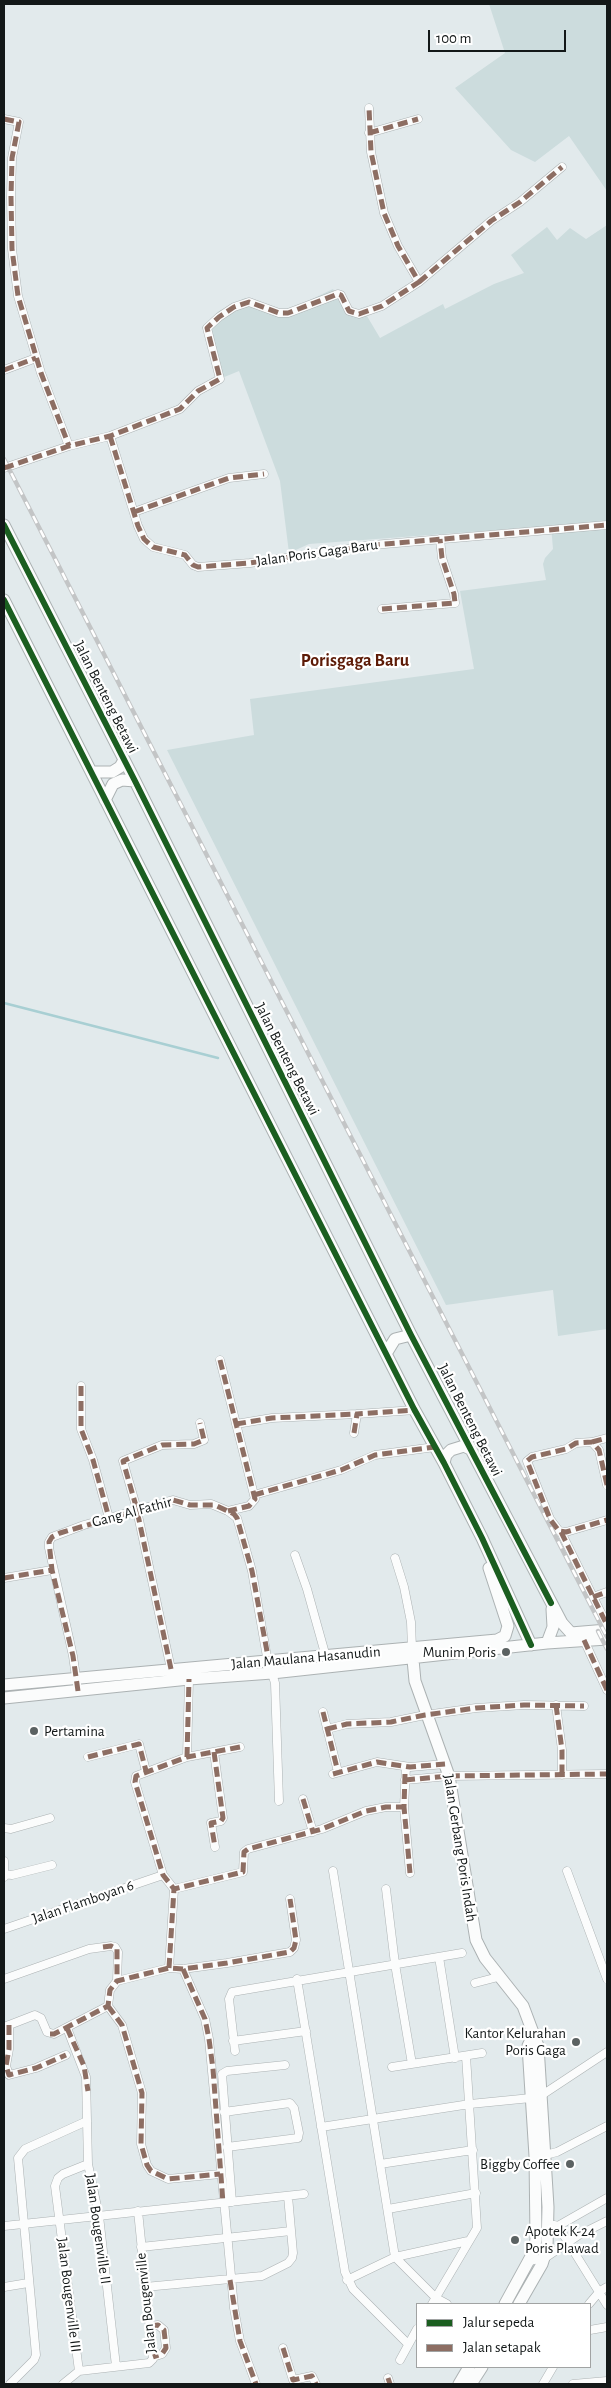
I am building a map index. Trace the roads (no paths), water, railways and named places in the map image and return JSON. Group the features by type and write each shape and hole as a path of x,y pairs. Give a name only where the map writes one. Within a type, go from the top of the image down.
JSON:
{"main road":[{"name":"Jalan Benteng Betawi","path":"4,525 130,780 470,1449 567,1630 582,1636"},
{"path":"5,606 95,773 415,1410 482,1538 531,1645"},
{"path":"95,773 112,772 122,763"},
{"path":"106,796 113,784 130,780"},
{"path":"387,1352 395,1339 412,1335"},
{"path":"444,1463 446,1455 451,1450 464,1446 470,1449"},
{"name":"Jalan Maulana Hasanudin","path":"4,1685 75,1674 145,1671 170,1665 412,1654 497,1640 508,1632 506,1616 492,1579 482,1538"},
{"path":"547,1643 553,1627 551,1603"},
{"name":"Jalan Maulana Hasanudin","path":"4,1698 189,1679 269,1660 412,1654 531,1645 607,1630"},
{"name":"Jalan Maulana Hasanudin","path":"582,1636 607,1639"},
{"name":"Jalan Gerbang Poris Indah","path":"412,1654 425,1714 449,1776 472,1923 480,1949 498,1977 524,2006 538,2046 537,2096 540,2156 548,2225 545,2258 520,2303"},
{"path":"145,1671 147,1684"},
{"name":"Jalan Gerbang Poris Indah","path":"506,2303 548,2225"},
{"path":"459,2384 468,2368"},
{"path":"471,2384 481,2368"}],"street":[{"path":"369,108 368,133 388,222 398,246 420,282"},
{"path":"4,118 19,122 12,158 8,234 18,296 36,358 69,446"},
{"path":"368,133 418,119"},
{"path":"4,468 69,446 110,436 180,409 198,391 220,378 207,328 219,316 234,307 248,302 279,313 288,313 338,294 341,295 349,312 359,314 382,306 420,282 491,221 520,202 562,167"},
{"path":"4,370 36,358"},
{"name":"Jalan Poris Gaga Baru","path":"110,436 144,538 153,547 180,552 198,567 250,562 373,545 607,525"},
{"path":"134,512 229,478 264,474"},
{"path":"382,609 455,603 454,594 442,558 440,539"},
{"path":"220,1360 255,1499 249,1506 228,1511"},
{"path":"81,1386 81,1429 93,1460 109,1518"},
{"path":"236,1424 272,1418 415,1410"},
{"path":"354,1434 357,1414"},
{"path":"170,1665 137,1512 123,1460 162,1445 194,1444 204,1440 200,1423"},
{"path":"607,1438 592,1442 576,1443 566,1449 532,1457 527,1462 550,1519 561,1532 607,1625"},
{"path":"592,1442 599,1450 607,1485"},
{"path":"254,1495 341,1470 375,1455 435,1447"},
{"name":"Gang Al Fathir","path":"78,1690 73,1656 52,1570 49,1542 52,1537 109,1518 176,1500 190,1506 210,1504 228,1511"},
{"path":"228,1511 237,1518 252,1571 275,1684 279,1801"},
{"path":"561,1532 607,1520"},
{"path":"295,1555 307,1589 326,1657"},
{"path":"395,1558 404,1587 411,1622 412,1654"},
{"path":"4,1578 52,1570"},
{"path":"593,1596 607,1592"},
{"path":"582,1636 607,1690"},
{"path":"187,1757 189,1679"},
{"path":"556,1705 562,1750 562,1775"},
{"path":"327,1729 347,1724 391,1722 425,1714 476,1708 556,1705 584,1706"},
{"path":"323,1712 335,1773 377,1762 406,1767 445,1764"},
{"path":"88,1757 139,1744 146,1771"},
{"path":"169,1968 174,1889 163,1875 135,1782 136,1776 187,1757 240,1747"},
{"path":"214,1752 223,1818 221,1821 211,1823 215,1846"},
{"path":"406,1767 404,1807 410,1873"},
{"path":"405,1780 449,1776 607,1774"},
{"path":"303,1799 312,1832"},
{"path":"174,1889 239,1874 244,1870 245,1850 312,1832 366,1812 404,1807"},
{"path":"4,1828 11,1829 50,1818"},
{"path":"4,1860 4,1875 12,1875 52,1865"},
{"path":"333,1871 396,2257 434,2301 477,2228 466,2056"},
{"path":"567,1871 607,1978"},
{"name":"Jalan Flamboyan 6","path":"4,1929 163,1875"},
{"path":"386,1889 395,1964 412,2064"},
{"path":"117,1981 169,1968 183,1969 290,1952 294,1948 296,1940 290,1898"},
{"path":"4,1979 89,1950 115,1947 118,1952 117,1981 110,1990 108,2006 122,2025 142,2093 141,2144 147,2165 151,2172 168,2178 220,2174"},
{"path":"235,2051 229,1999 232,1992 297,1979 462,1953"},
{"path":"439,1957 455,2058"},
{"path":"183,1969 205,2019 209,2039 230,2280 240,2341 256,2384"},
{"path":"475,1984 498,1977"},
{"path":"297,1979 347,2280 378,2316 408,2344"},
{"path":"66,2055 36,2068 9,2074 6,2066 9,2049 6,2026 36,2015 41,2018 50,2034 54,2034 108,2006"},
{"name":"Jalan Bougenville II","path":"67,2028 84,2066 88,2091 88,2164 98,2216 116,2366"},
{"path":"234,2041 306,2031"},
{"path":"321,2127 372,2118 537,2096 607,2052"},
{"path":"392,2066 482,2054"},
{"path":"232,2202 221,2080 224,2072 285,2066"},
{"path":"224,2112 290,2103 294,2108 299,2133 298,2138 227,2147"},
{"path":"10,2384 34,2360 36,2355 16,2163 20,2153 25,2149 87,2121"},
{"path":"540,2156 607,2126"},
{"path":"380,2164 473,2150"},
{"name":"Jalan Bougenville III","path":"79,2372 55,2186 58,2178 88,2164"},
{"path":"388,2209 476,2192"},
{"path":"4,2226 304,2194"},
{"path":"145,2287 262,2276 291,2261 293,2253 288,2196"},
{"path":"607,2198 548,2225 569,2241 604,2289 607,2305"},
{"name":"Jalan Bougenville","path":"63,2384 79,2372 149,2363 153,2357 138,2212"},
{"path":"529,2261 545,2258 569,2241 607,2221"},
{"path":"141,2247 291,2231"},
{"path":"347,2280 396,2257 468,2241"},
{"path":"4,2287 28,2283"},
{"path":"589,2303 604,2289"},
{"path":"150,2326 158,2325 164,2330 166,2348 162,2354 153,2357"},
{"path":"591,2330 607,2327"},
{"path":"400,2360 416,2331"},
{"path":"283,2348 292,2380 312,2376 316,2384"},
{"path":"544,2384 552,2368"},
{"path":"573,2384 607,2381"}],"waterway":[{"path":"4,1003 218,1058"}],"railway":[{"path":"4,459 607,1637"},
{"path":"598,1631 607,1649"}],"place":[{"name":"Munim Poris","path":"506,1652"},
{"name":"Pertamina","path":"34,1731"},
{"name":"Kantor Kelurahan Poris Gaga","path":"576,2042"},
{"name":"Biggby Coffee","path":"570,2164"},
{"name":"Apotek K-24 Poris Plawad","path":"515,2240"}],"district":[{"name":"Porisgaga Baru","path":"355,661"}]}
